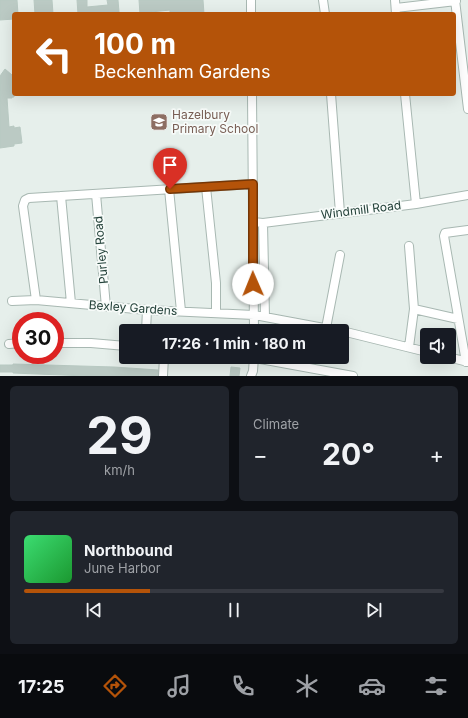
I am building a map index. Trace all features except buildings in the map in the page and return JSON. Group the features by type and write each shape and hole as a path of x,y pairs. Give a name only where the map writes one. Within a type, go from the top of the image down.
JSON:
{"street":[{"path":"251,0 252,12"},
{"path":"323,0 324,12"},
{"path":"396,7 455,0 468,109"},
{"path":"252,96 254,324"},
{"path":"331,96 340,213"},
{"path":"404,96 416,204"},
{"path":"36,300 23,206 25,200 29,198 253,184"},
{"path":"206,187 215,276 216,313"},
{"path":"170,189 181,311"},
{"name":"Purley Road","path":"96,194 106,307"},
{"name":"Windmill Road","path":"253,222 263,223 416,204 468,195"},
{"path":"61,196 72,303"},
{"path":"263,223 265,317"},
{"path":"456,359 467,362 444,236 445,233 468,230"},
{"path":"409,246 414,309 409,347"},
{"path":"327,324 340,255"},
{"path":"253,268 264,269"},
{"name":"Bexley Gardens","path":"12,301 36,300 147,310 254,315 304,324"},
{"path":"414,309 458,319"},
{"path":"146,324 147,310"},
{"name":"Bexley Gardens","path":"349,333 420,350"},
{"path":"64,343 119,345"},
{"path":"163,376 164,364"},
{"path":"253,374 254,364"},
{"path":"287,364 353,376"}],"place":[{"name":"Hazelbury Primary School","path":"159,122"}],"route":[{"path":"170,189 253,184 253,284"}]}
